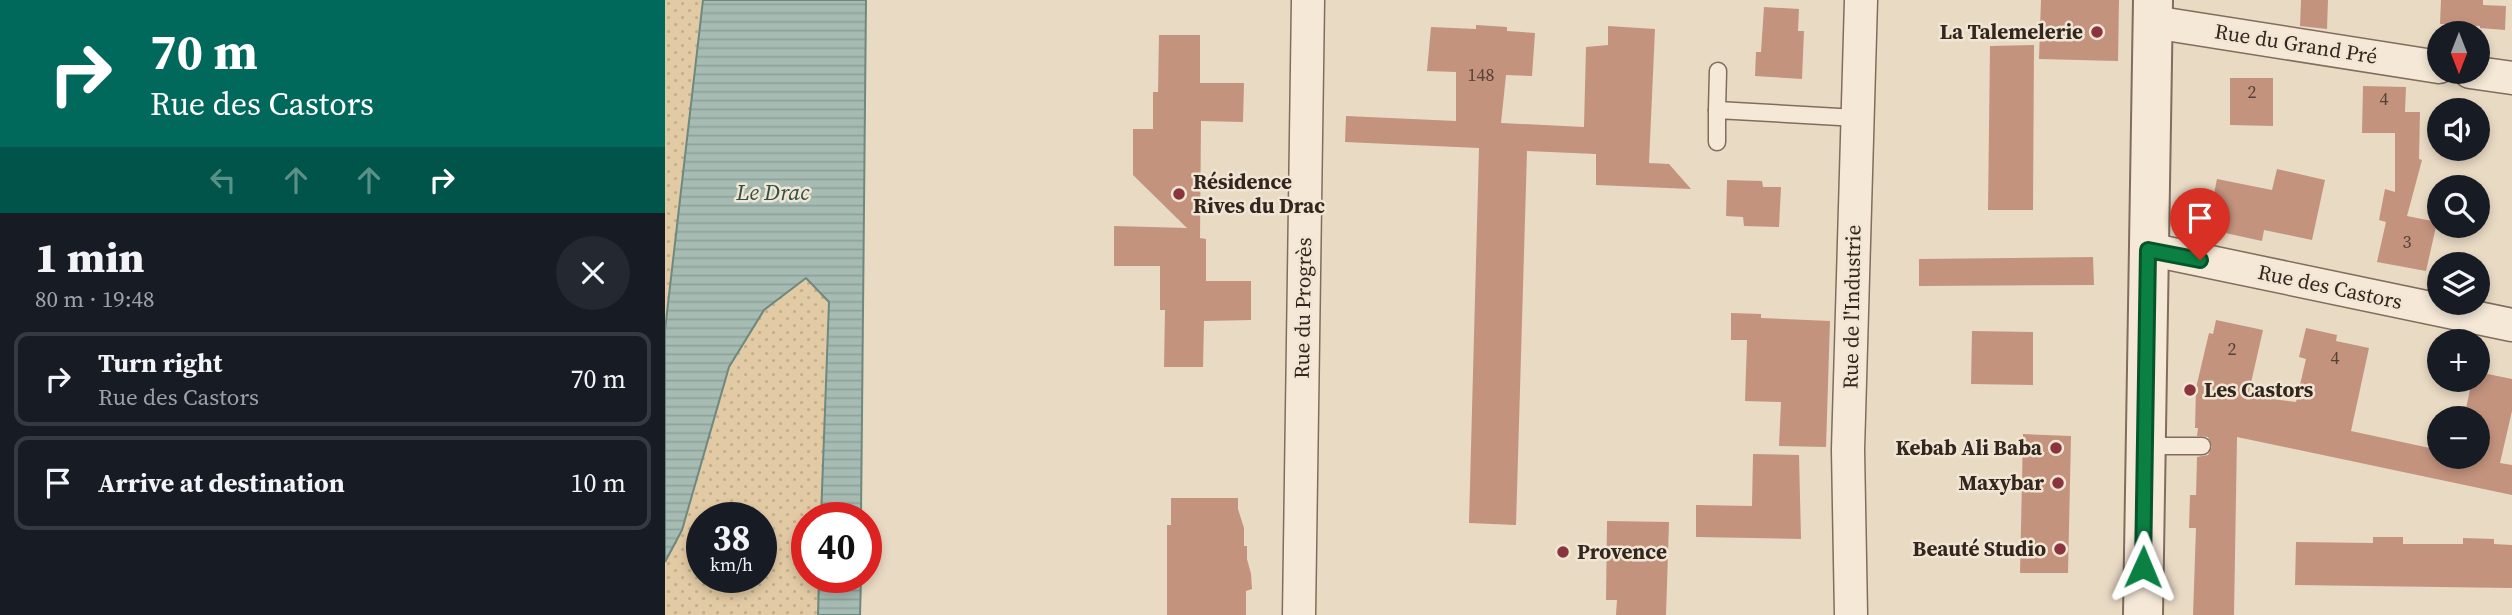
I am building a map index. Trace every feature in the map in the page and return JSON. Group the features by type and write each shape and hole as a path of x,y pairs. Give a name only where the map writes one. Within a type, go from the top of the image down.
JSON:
{"street":[{"name":"Rue du Progrès","path":"1299,615 1308,0"},
{"name":"Rue de l'Industrie","path":"1851,615 1848,450 1861,0"},
{"name":"Rue du Grand Pré","path":"2153,11 2427,65"},
{"path":"2143,615 2153,11"},
{"path":"2490,75 2512,78"},
{"name":"Rue des Castors","path":"2148,250 2512,325"}],"lane":[{"path":"1717,142 1718,71"},
{"path":"1717,110 1857,118"},
{"path":"2145,446 2202,446"}],"sand":[{"name":"Le Drac","path":"665,0 866,0 861,502 791,502 791,593 861,593 860,615 665,615"}],"water":[{"name":"Le Drac","path":"703,0 866,0 861,502 822,502 829,302 806,278 764,310 729,367 690,502 686,502 682,530 665,562 665,330"},
{"path":"819,593 861,593 860,615 818,615"}],"building":[{"path":"2041,0 2119,0 2118,61 2039,59"},
{"path":"2301,0 2328,0 2327,29 2300,26"},
{"path":"2441,0 2483,0 2483,5 2506,6 2505,30 2490,29 2490,21 2440,21"},
{"path":"1764,7 1799,9 1798,31 1804,31 1802,79 1755,76 1756,52 1761,52"},
{"path":"1476,25 1507,27 1507,31 1535,33 1532,76 1506,75 1501,123 1584,127 1586,47 1608,45 1608,26 1655,29 1649,163 1669,164 1691,189 1596,185 1596,154 1527,151 1516,525 1469,523 1479,148 1345,142 1346,116 1456,121 1456,72 1427,71 1431,27 1476,29"},
{"name":"Résidence Rives du Drac","path":"1159,35 1200,35 1200,83 1244,83 1243,122 1201,121 1200,238 1206,239 1206,281 1251,281 1251,320 1204,321 1203,367 1164,367 1165,310 1160,310 1160,266 1114,266 1114,226 1187,228 1133,175 1133,129 1153,129 1153,92 1158,92"},
{"path":"2034,45 2033,210 1988,210 1990,46"},
{"path":"2230,78 2273,78 2273,126 2230,125"},
{"path":"2363,86 2406,87 2405,112 2420,112 2419,159 2422,160 2407,216 2427,220 2427,238 2433,238 2430,252 2427,252 2426,271 2377,262 2386,222 2379,220 2385,189 2395,192 2395,133 2362,133"},
{"path":"2277,169 2325,180 2312,240 2264,230 2262,241 2216,231 2220,212 2211,209 2217,179 2272,190"},
{"path":"1727,180 1762,181 1763,187 1781,187 1779,227 1744,226 1743,217 1726,216"},
{"path":"2093,257 2094,285 1919,286 1919,259"},
{"path":"1731,313 1761,314 1761,318 1830,321 1826,447 1779,446 1781,402 1745,401 1747,340 1731,340"},
{"path":"2216,320 2263,330 2248,396 2296,402 2306,359 2299,357 2306,328 2337,335 2336,341 2369,348 2351,431 2427,447 2427,469 2490,469 2490,406 2467,406 2469,392 2490,392 2490,374 2512,379 2512,411 2500,463 2512,465 2512,495 2237,437 2234,615 2193,615 2196,528 2189,528 2190,495 2196,495 2197,457 2208,455 2212,447 2208,437 2197,436 2196,388 2209,333 2213,334"},
{"path":"1972,331 2033,332 2033,385 1971,384"},
{"path":"2023,434 2071,436 2068,573 2020,573"},
{"path":"1753,454 1799,455 1801,539 1696,537 1696,505 1752,506"},
{"path":"1171,498 1238,498 1238,509 1244,528 1244,546 1247,546 1251,574 1252,589 1246,591 1246,615 1167,615 1167,525 1171,525"},
{"path":"1607,521 1669,522 1666,615 1616,615 1617,600 1606,600"},
{"path":"2373,537 2403,537 2403,544 2463,544 2463,538 2494,539 2494,544 2512,545 2512,588 2295,585 2296,542 2373,543"}],"place":[{"name":"La Talemelerie","path":"2097,32"},
{"name":"Résidence Rives du Drac","path":"1179,194"},
{"name":"Les Castors","path":"2190,390"},
{"name":"Kebab Ali Baba","path":"2056,448"},
{"name":"Maxybar","path":"2058,483"},
{"name":"Beauté Studio","path":"2060,549"},
{"name":"Provence","path":"1563,552"}],"route":[{"path":"2143,567 2148,250 2200,260"}]}
